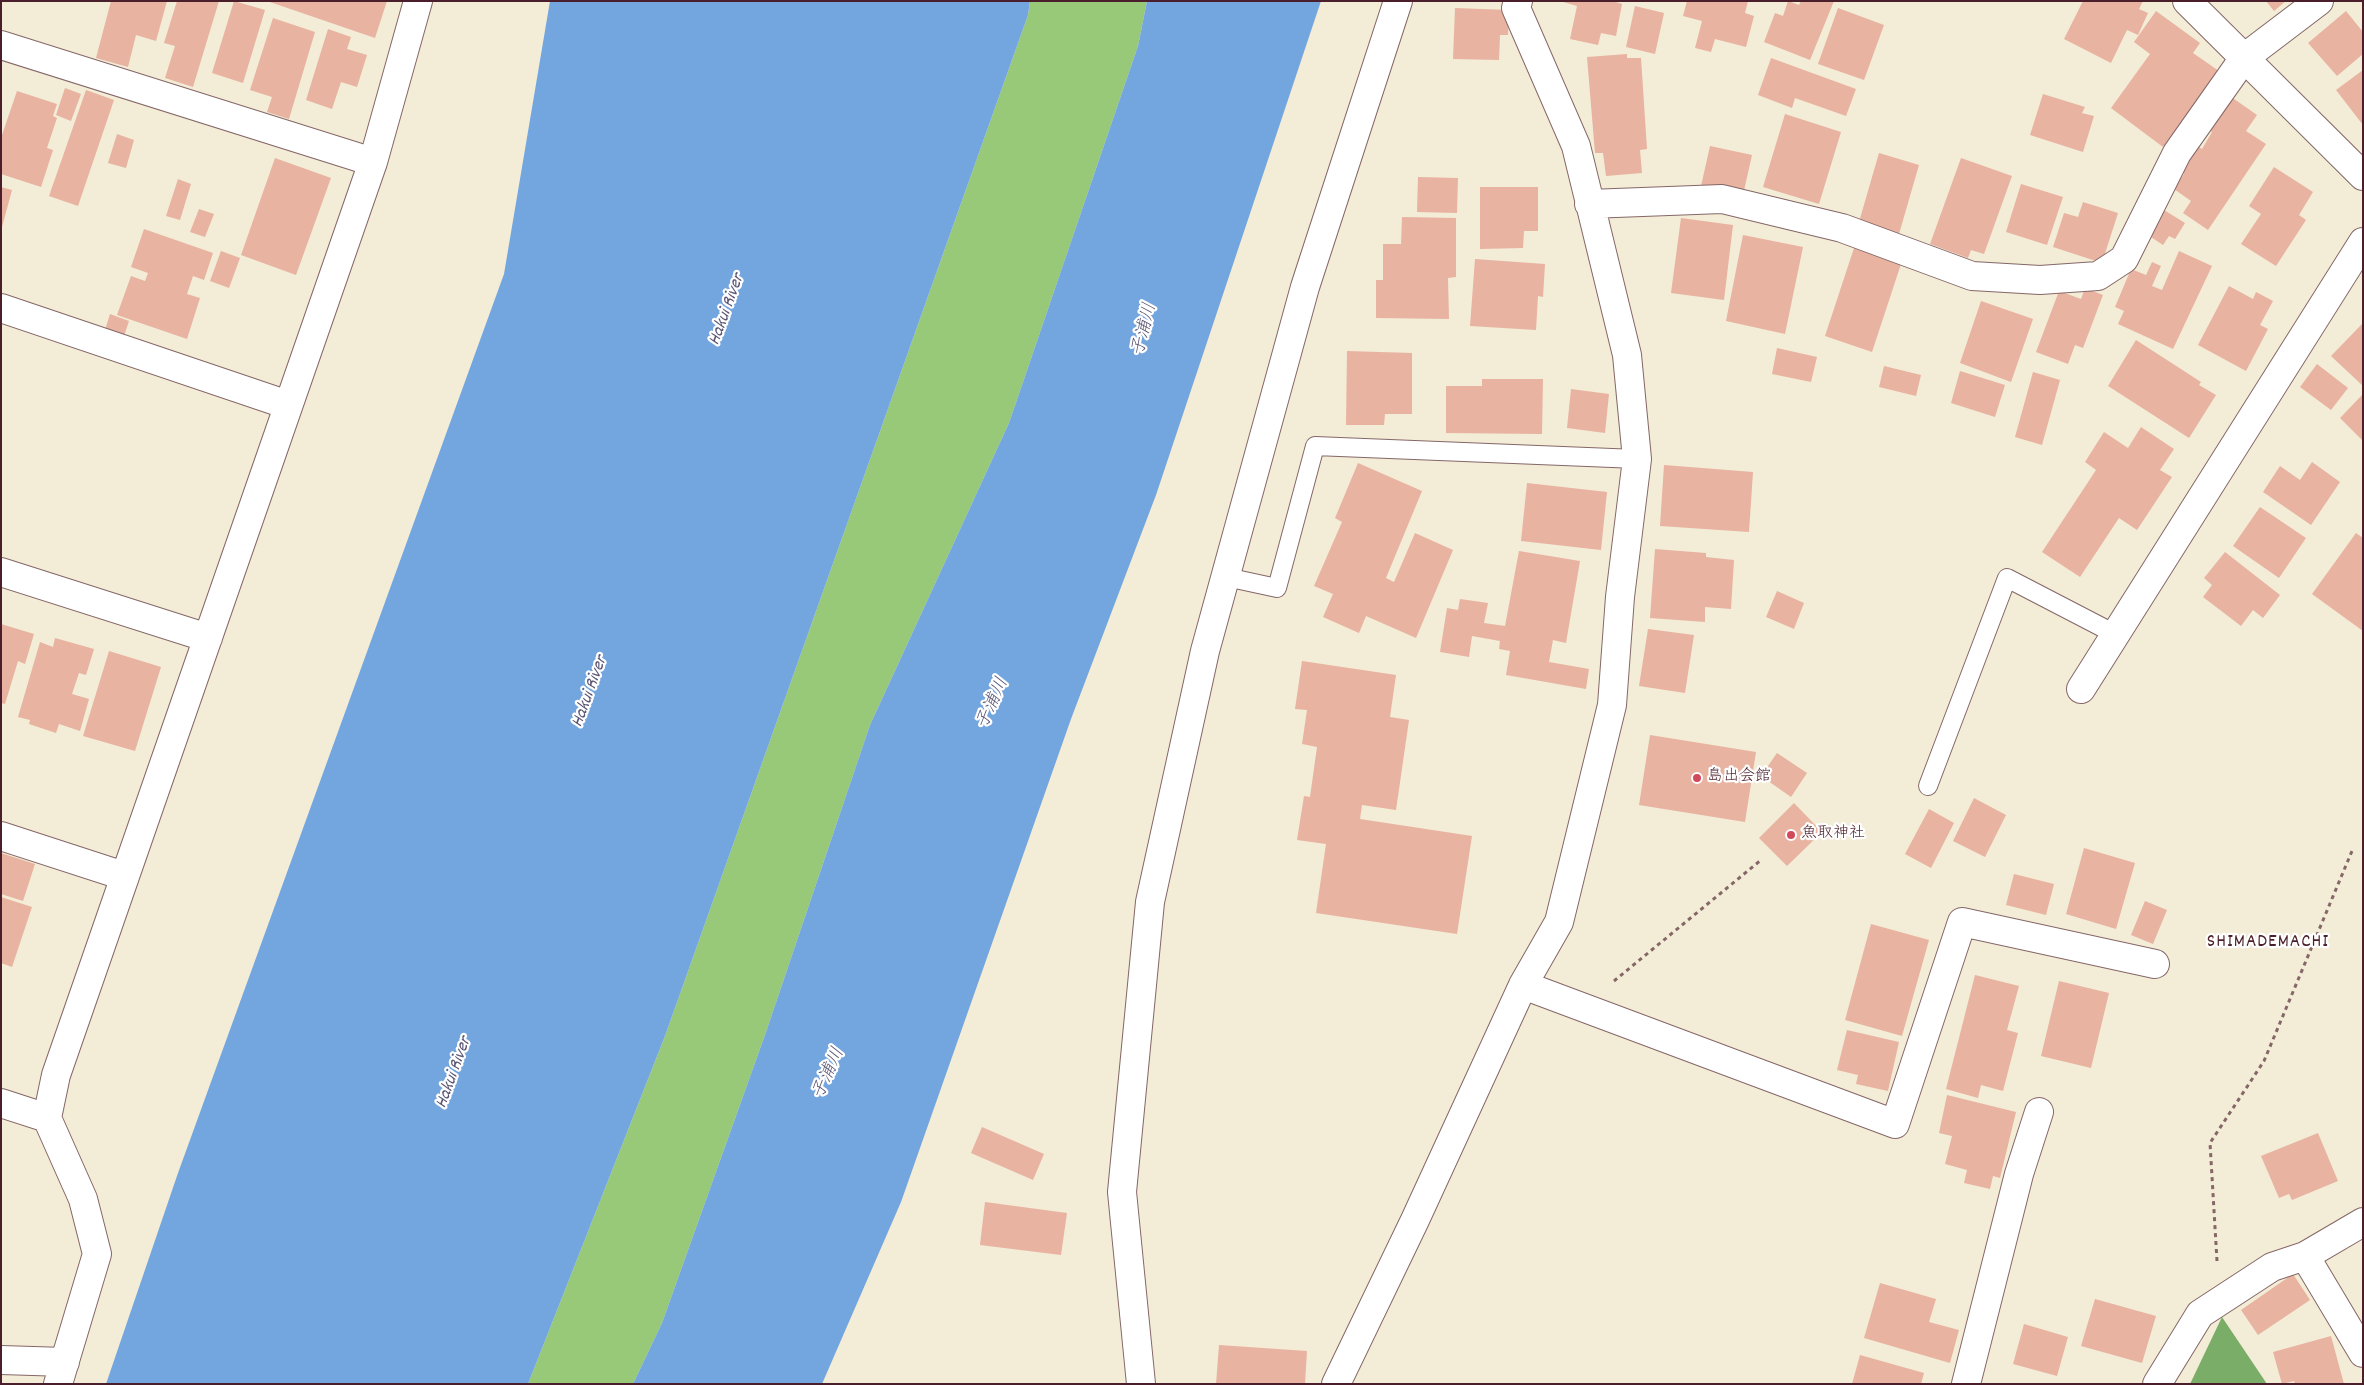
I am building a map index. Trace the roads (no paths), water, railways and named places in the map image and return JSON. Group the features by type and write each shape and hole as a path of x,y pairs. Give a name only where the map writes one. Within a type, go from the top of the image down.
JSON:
{"street":[{"path":"1,1360 62,1373 97,1254 83,1199 47,1118 56,1075 373,162 418,1"},
{"path":"1141,1384 1122,1192 1150,902 1205,651 1305,287 1398,1"},
{"path":"1336,1384 1415,1220 1523,985 1559,922 1612,705 1620,597 1637,459 1626,355 1576,146 1516,8 1518,1"},
{"path":"2187,1 2363,176"},
{"path":"1589,204 1722,200 1842,228 1972,276 2040,280 2098,276 2124,259 2177,153 2244,58 2320,1"},
{"path":"1,45 373,162"},
{"path":"2081,689 2363,242"},
{"path":"1,308 288,405"},
{"path":"1,572 208,638"},
{"path":"1,836 124,876"},
{"path":"1523,985 1895,1124 1962,922 2156,964"},
{"path":"1,1103 47,1118"},
{"path":"1966,1384 2019,1174 2039,1112"},
{"path":"2157,1384 2200,1314 2272,1267 2305,1256 2363,1222"},
{"path":"2305,1256 2363,1353"}],"lane":[{"path":"1226,577 1277,588 1315,446 1637,459"},
{"path":"1928,786 2007,578 2115,634"}],"water":[{"name":"Hakui River","path":"550,1 1030,1 1028,15 665,1036 528,1384 106,1384 178,1173 504,274"},
{"name":"子浦川","path":"1147,1 1321,1 1156,495 1071,719 901,1202 822,1384 633,1384 662,1323 766,1032 870,725 1009,423 1138,46"}],"place":[{"name":"島出会館","path":"1697,778"},
{"name":"魚取神社","path":"1791,835"}],"district":[{"name":"SHIMADEMACHI","path":"2268,943"}]}
